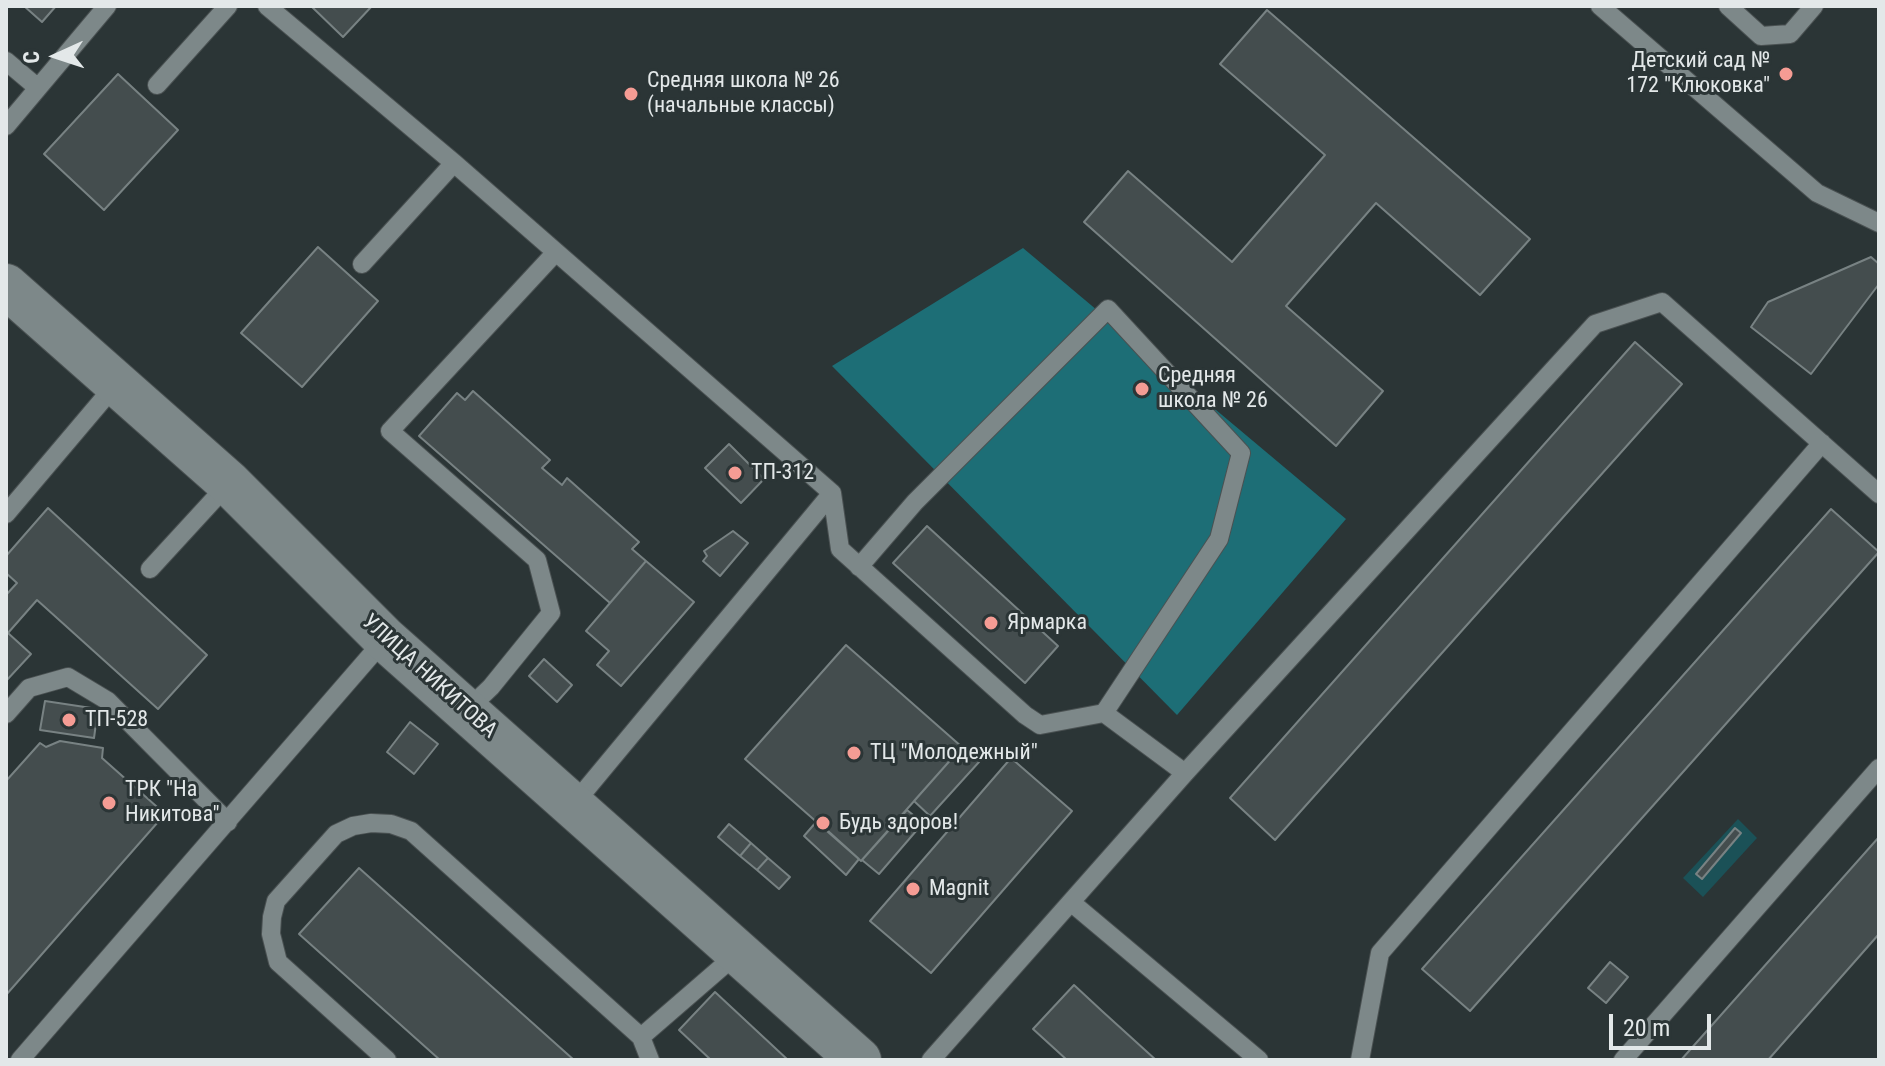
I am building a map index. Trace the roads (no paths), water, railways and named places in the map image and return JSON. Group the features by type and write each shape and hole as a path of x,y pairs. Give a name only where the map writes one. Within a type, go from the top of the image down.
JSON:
{"street":[{"name":"УЛИЦА НИКИТОВА","path":"6,286 229,483 385,639 859,1060"}],"lane":[{"path":"6,126 107,6"},
{"path":"157,85 228,6"},
{"path":"267,6 454,163 832,493 840,549 859,567 1025,715 1040,725 1104,713 1219,539 1241,453 1108,309 915,502 859,567"},
{"path":"1600,6 1817,193 1879,223"},
{"path":"1728,6 1761,36 1790,34 1814,6"},
{"path":"6,61 38,88"},
{"path":"362,264 454,163"},
{"path":"466,711 491,687 551,613 537,560 390,431 556,252"},
{"path":"931,1060 1185,773 1595,324 1662,302 1879,494"},
{"path":"6,514 116,384"},
{"path":"1360,1060 1380,953 1822,443"},
{"path":"150,569 229,483"},
{"path":"573,805 832,493"},
{"path":"20,1060 385,639"},
{"path":"6,714 29,688 68,677 108,701 228,822"},
{"path":"1104,713 1185,773"},
{"path":"1623,1060 1879,768"},
{"path":"387,1060 278,962 271,934 276,901 336,834 353,826 371,823 391,824 411,831 641,1037 650,1060"},
{"path":"1072,903 1259,1060"},
{"path":"641,1037 738,953"}],"place":[{"name":"Детский сад № 172 \"Клюковка\"","path":"1786,74"},
{"name":"Средняя школа № 26 (начальные классы)","path":"631,94"},
{"name":"Средняя школа № 26","path":"1142,389"},
{"name":"ТП-312","path":"735,473"},
{"name":"Ярмарка","path":"991,623"},
{"name":"ТП-528","path":"69,720"},
{"name":"ТЦ \"Молодежный\"","path":"854,753"},
{"name":"ТРК \"На Никитова\"","path":"109,803"},
{"name":"Будь здоров!","path":"823,823"},
{"name":"Magnit","path":"913,889"}]}
